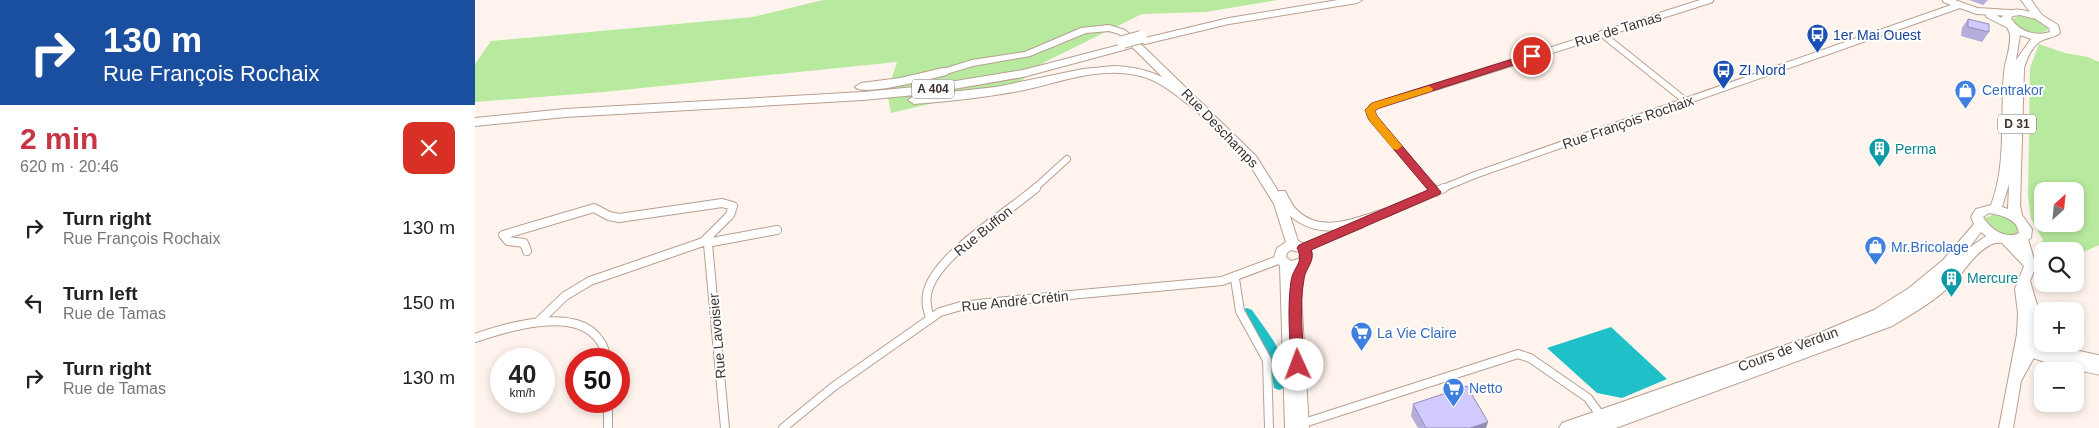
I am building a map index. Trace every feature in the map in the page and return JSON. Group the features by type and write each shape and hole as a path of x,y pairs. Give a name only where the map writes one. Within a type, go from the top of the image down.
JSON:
{"highway":[{"name":"A 404","path":"1143,43 1216,19 1331,0"},
{"name":"A 404","path":"475,117 619,104 863,96 951,86 1023,73 1125,41 1143,43 1229,21 1357,0"},
{"path":"735,100 917,100 981,93 1093,71 1118,69 1153,77 1202,108"},
{"path":"735,100 885,84 943,72"},
{"name":"A 404","path":"475,122 735,100"}],"main road":[{"path":"2015,0 2017,8 2005,18 2011,26 2026,34 2040,37 2052,36 2056,30 2051,23 2039,16 2026,0"},
{"path":"2012,13 2039,16"},
{"name":"D 31","path":"1995,209 1999,199 2006,161 2009,71 2016,39 2011,26"},
{"path":"943,72 972,63 1027,54 1084,30 1109,28 1125,41"},
{"name":"D 31","path":"2016,218 2014,205 2019,68 2025,54 2040,37"},
{"name":"Rue Deschamps","path":"1143,43 1202,108 1237,143 1261,172 1280,204 1300,252"},
{"path":"1237,143 1272,179 1293,213 1305,223 1320,228 1336,228 1387,212"},
{"path":"2001,238 2022,239 2026,235 2027,230 2016,218 1995,209 1980,212 1977,217 1981,224 2001,238 2030,263"},
{"path":"1837,338 1891,314 1892,307 1934,277 1948,264 1981,224"},
{"name":"Cours de Verdun","path":"1567,428 1599,422 1768,366 1837,338 1887,322 1915,305 1946,282 1969,255 1984,242 2001,238"},
{"path":"2006,428 2016,378 2024,313 2021,289 2030,269 2030,263 2022,239"},
{"path":"1298,427 1281,251 1300,252"},
{"path":"1283,261 1295,265 1300,252"},
{"path":"1298,427 1295,295 1300,252"},
{"path":"2024,280 2034,321"},
{"path":"2024,313 2030,324 2028,343 2034,344"},
{"name":"Cours de Verdun","path":"1599,422 1798,346 1837,338"},
{"path":"1768,366 1780,358 1795,352 1798,346"},
{"path":"2016,378 2034,350"}],"street":[{"name":"Rue de Tamas","path":"1436,192 1372,117 1370,110 1376,105 1710,0"},
{"path":"1946,0 2011,26"},
{"name":"Rue François Rochaix","path":"1300,252 1387,212 1484,172 1957,6"},
{"path":"1977,11 2012,13"},
{"path":"1601,34 1687,102"},
{"name":"Rue Buffon","path":"930,317 926,310 927,296 929,284 935,274 955,254 1020,202 1067,159"},
{"path":"527,252 524,243 508,241 503,236 594,208 609,216 619,218 722,203 731,204 733,206 732,212 707,242"},
{"path":"539,321 565,296 590,280 707,242 777,230"},
{"name":"Rue Lavoisier","path":"707,242 725,428"},
{"name":"Rue André Crétin","path":"783,428 833,387 930,317 951,308 1235,279 1261,266 1283,261"},
{"path":"1235,279 1240,311 1267,360 1269,428"},
{"path":"475,338 505,327 539,321 573,323 592,332 601,341 603,348"},
{"path":"2048,352 2060,361 2097,366"},
{"path":"1298,427 1518,354 1530,358 1588,398 1599,422"},
{"path":"608,413 608,428"}],"green space":[{"path":"823,0 1278,0 1205,12 1142,14 1041,64 1019,83 891,113 887,92 897,62 603,92 475,102 475,64 491,41 753,17"},
{"path":"2018,16 2034,18 2047,25 2048,30 2033,33 2023,30 2013,19"},
{"path":"2039,44 2065,53 2088,57 2099,62 2099,245 2084,252 2084,242 2042,242 2043,240 2038,232 2084,232 2084,182 2034,182 2034,224 2031,219 2028,196 2030,68"},
{"path":"1995,214 2011,219 2018,228 2017,234 2012,236 2003,235 1992,228 1985,221 1985,218"}],"water":[{"path":"1611,327 1667,379 1622,398 1597,393 1547,348"}],"building":[{"path":"1968,19 1989,24 1989,32 1968,27"},
{"path":"1467,386 1488,422 1470,428 1426,428 1413,404"}],"waterway":[{"path":"1247,314 1276,357 1279,384"}],"slow traffic":[{"path":"1397,146 1372,117 1370,110 1376,105 1429,89"}],"place":[{"name":"1er Mai Ouest","path":"1817,54"},
{"name":"ZI Nord","path":"1723,89"},
{"name":"Centrakor","path":"1966,109"},
{"name":"Perma","path":"1879,168"},
{"name":"Mr.Bricolage","path":"1875,266"},
{"name":"Mercure","path":"1951,297"},
{"name":"La Vie Claire","path":"1361,352"},
{"name":"Netto","path":"1453,407"}],"route":[{"path":"1298,365 1295,295 1296,282 1307,258 1307,253 1303,248 1436,192 1372,117 1370,110 1376,105 1532,56"}]}
